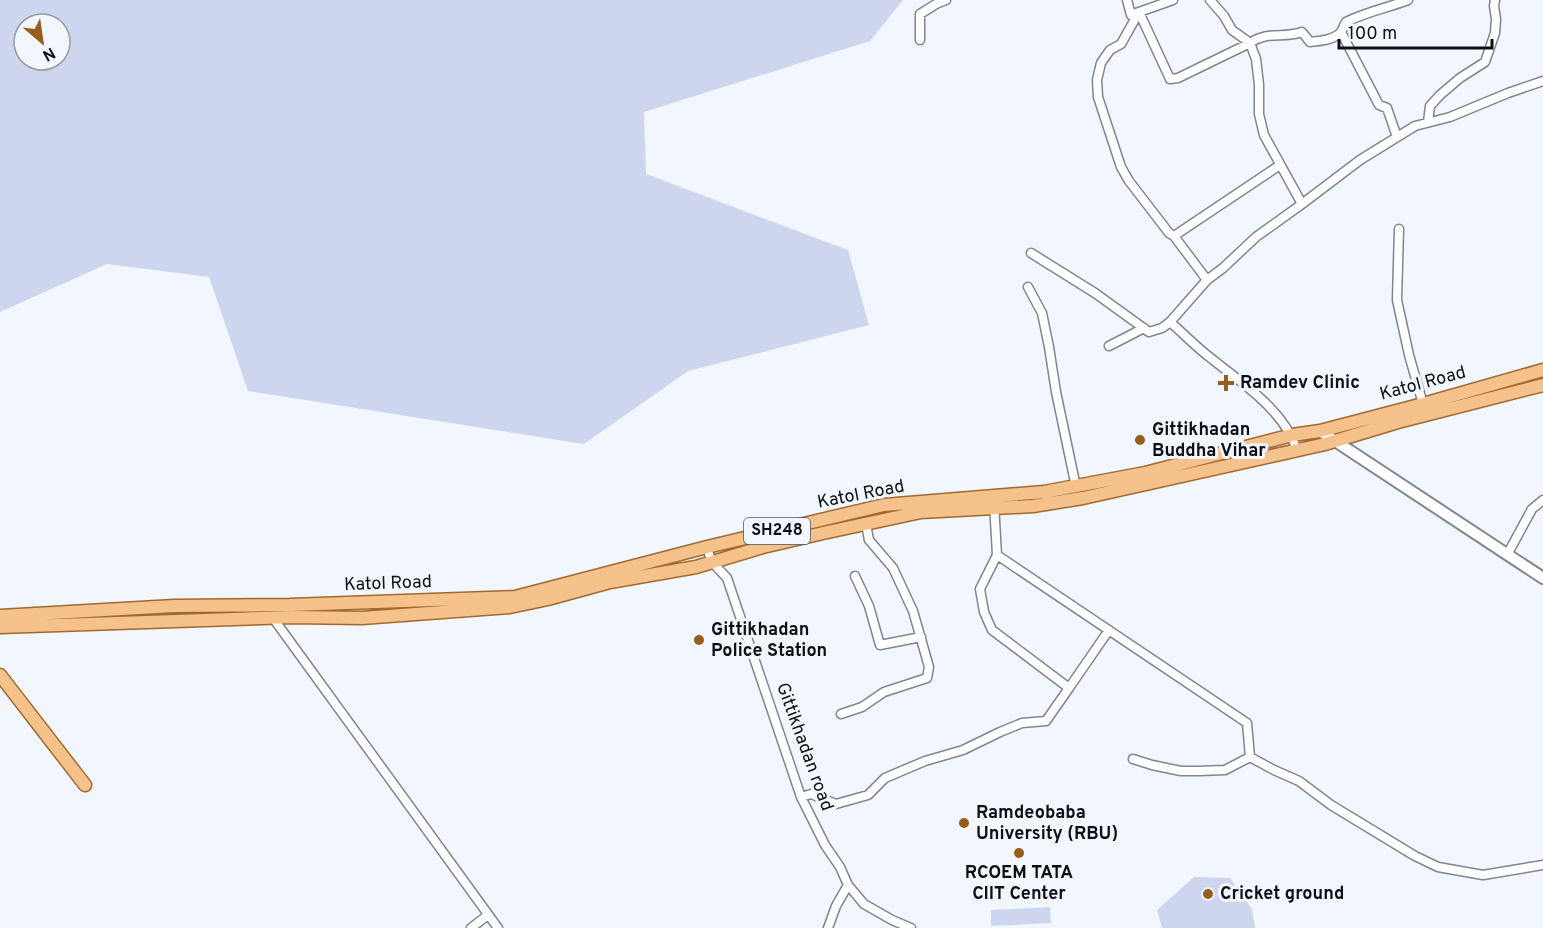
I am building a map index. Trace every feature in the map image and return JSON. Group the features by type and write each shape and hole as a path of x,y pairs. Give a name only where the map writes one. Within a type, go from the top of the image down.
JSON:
{"main road":[{"name":"Katol Road","path":"0,627 273,618 362,618 510,607 610,582 696,567 711,561 823,533 921,512 994,502 1144,473 1292,435 1320,431 1543,370"},
{"name":"Katol Road","path":"0,616 174,606 301,605 515,597 707,547 884,505 994,502 1033,506 1083,498 1297,450 1543,385"},
{"path":"0,675 85,785"}],"street":[{"path":"920,40 920,14 946,0"},
{"path":"1127,0 1131,15 1173,0"},
{"path":"1210,0 1224,16 1232,30 1250,43 1256,59 1259,114 1264,135 1302,204"},
{"path":"1139,12 1170,79 1178,78 1260,36 1302,32 1310,42 1316,42 1333,37 1341,32 1346,22 1363,14 1408,0"},
{"path":"1428,122 1430,106 1440,95 1460,78 1485,62 1495,33 1495,0"},
{"path":"1139,12 1120,44 1110,50 1101,63 1097,80 1098,97 1121,167 1129,181 1207,280"},
{"path":"1341,32 1378,105 1387,108 1397,137"},
{"path":"1031,253 1095,293 1149,332 1162,328 1207,280 1256,237 1360,160 1415,126 1450,117 1543,81"},
{"path":"1174,236 1280,165"},
{"path":"1399,229 1397,300 1423,404"},
{"path":"1028,286 1042,313 1076,487"},
{"path":"1170,322 1209,357 1252,390 1282,419 1292,435 1297,450"},
{"path":"1109,346 1144,328"},
{"path":"1320,431 1543,578"},
{"path":"1508,555 1532,509 1543,500"},
{"path":"994,502 997,555 980,589 984,612 992,630 1069,688"},
{"path":"841,714 862,707 884,692 927,678 929,667 913,610 893,568 869,540 866,524"},
{"name":"Gittikhadan road","path":"707,547 711,561 727,578 801,797 825,845 840,867 848,885 864,904 911,928"},
{"path":"997,555 1247,723 1250,757"},
{"path":"855,576 869,606 880,645 921,637"},
{"path":"273,618 498,928"},
{"path":"801,797 811,794 836,804 868,795 885,778 925,761 963,750 1022,723 1046,721 1109,630"},
{"path":"1133,759 1180,771 1199,771 1225,770 1250,757"},
{"path":"1250,757 1299,781 1330,805 1438,867 1483,875 1543,865"},
{"path":"828,928 836,906 848,885"},
{"path":"471,928 488,915"}],"shaded area":[{"path":"0,0 903,0 870,41 644,112 646,174 848,250 869,325 688,371 584,444 248,391 209,277 107,264 0,312"},
{"name":"Cricket ground","path":"1194,877 1230,878 1252,909 1255,928 1162,928 1157,910"},
{"path":"1050,907 1051,923 991,926 991,910"}],"place":[{"name":"Ramdev Clinic","path":"1226,383"},
{"name":"Gittikhadan Buddha Vihar","path":"1140,440"},
{"name":"Gittikhadan Police Station","path":"699,640"},
{"name":"Ramdeobaba University (RBU)","path":"964,823"},
{"name":"RCOEM TATA CIIT Center","path":"1019,853"},
{"name":"Cricket ground","path":"1208,894"}]}
